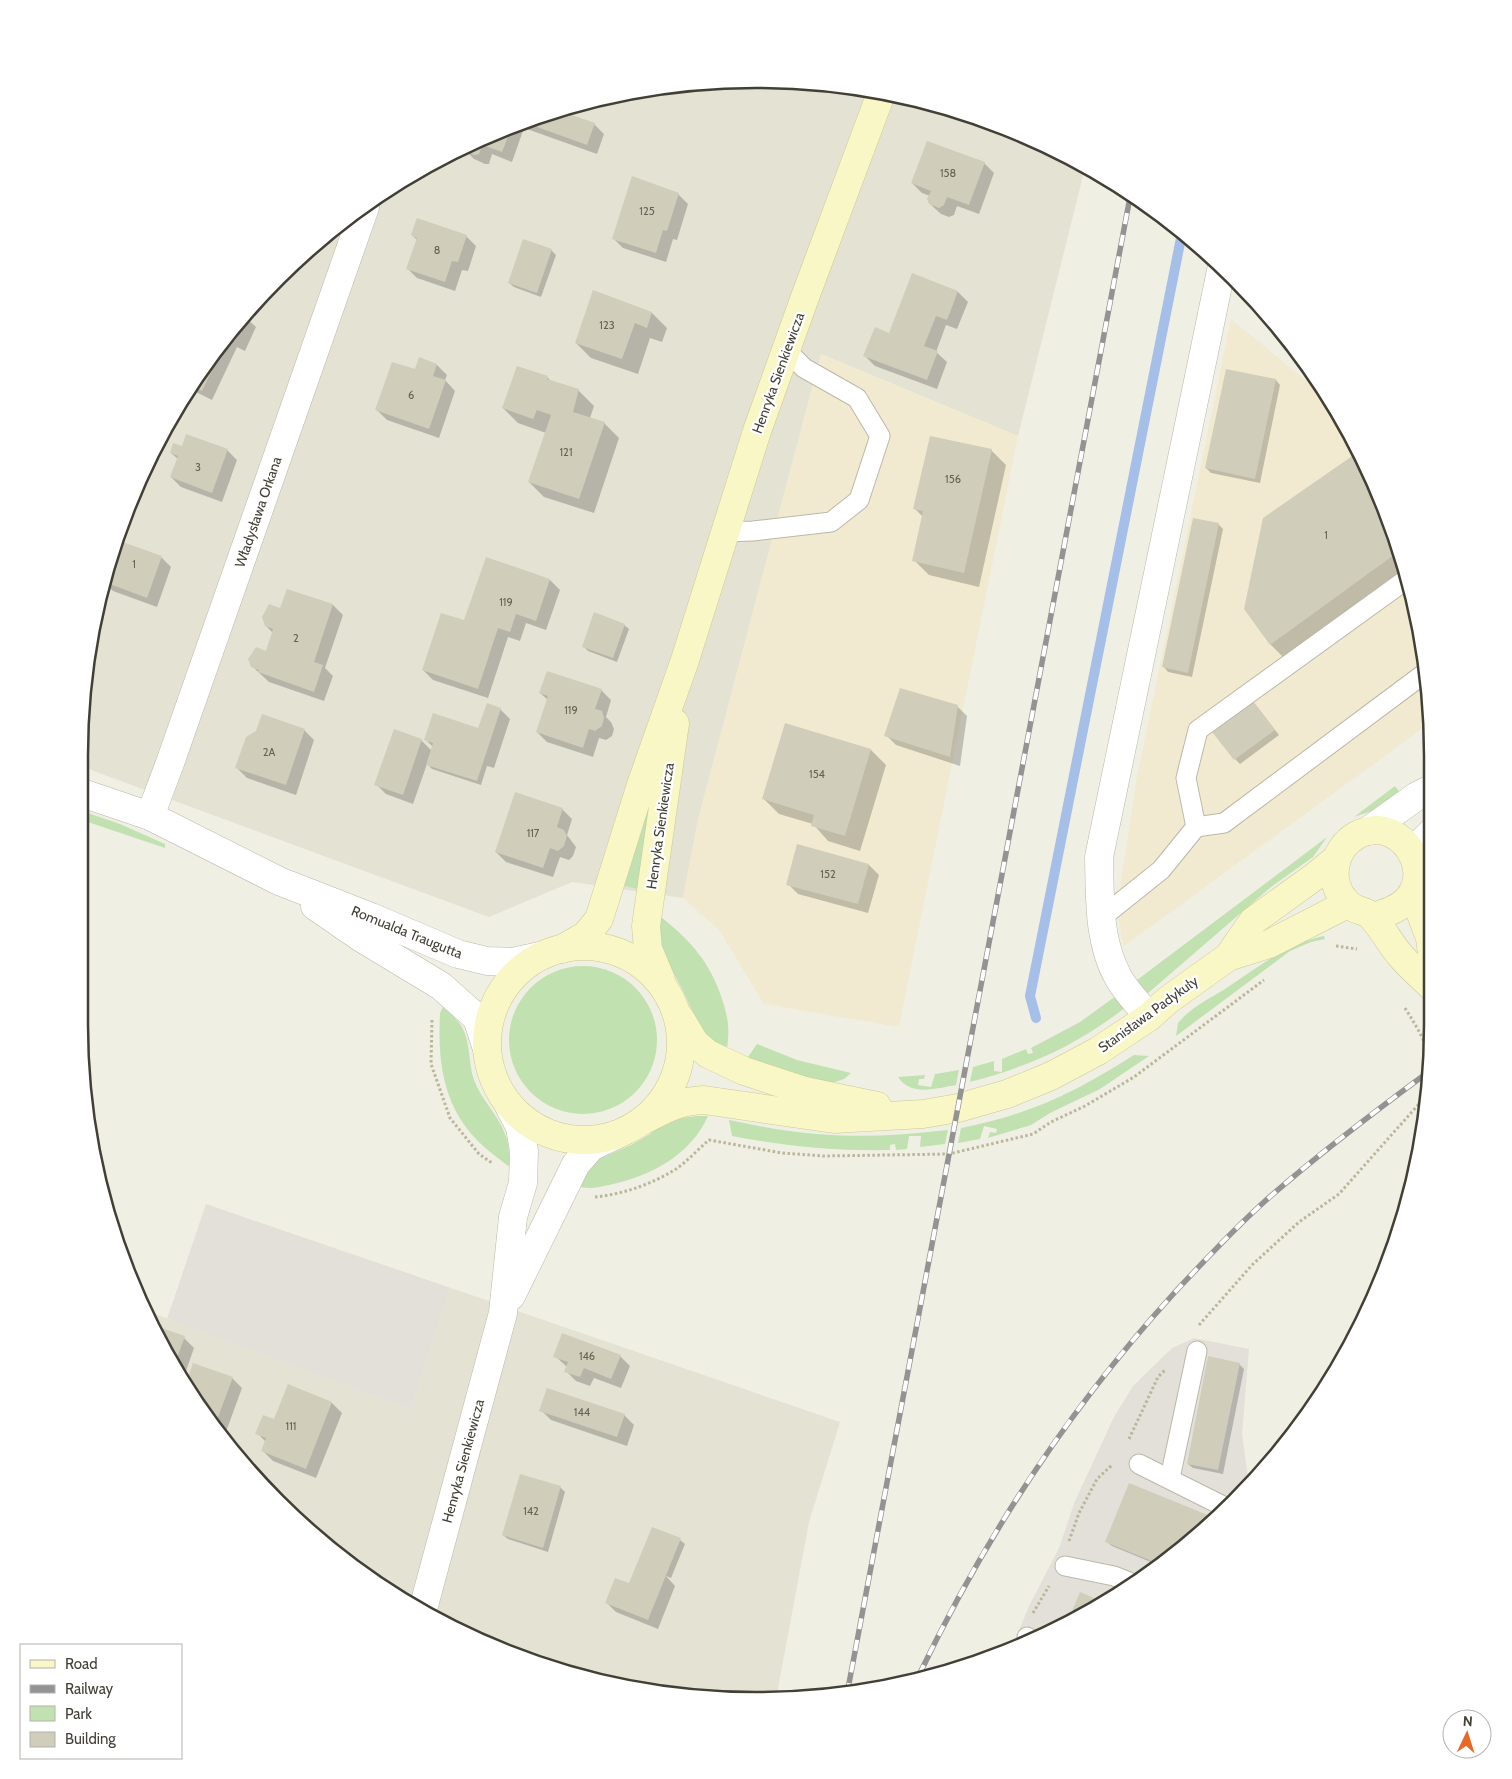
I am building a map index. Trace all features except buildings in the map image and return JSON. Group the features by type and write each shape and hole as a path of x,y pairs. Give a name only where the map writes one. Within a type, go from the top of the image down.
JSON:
{"main road":[{"name":"Henryka Sienkiewicza","path":"508,1104 494,1078 487,1049 490,1019 501,992 520,970 586,935 599,919 757,431 879,99"},
{"name":"Henryka Sienkiewicza","path":"669,997 648,949 646,926 684,660"},
{"path":"1366,911 1394,911 1405,903 1413,893 1417,883 1418,872 1412,852 1404,842 1394,835 1381,831 1358,835 1341,849 1336,859 1335,883 1340,894 1366,911 1400,956 1424,979"},
{"name":"Stanisława Padykuły","path":"508,1104 531,1124 558,1136 588,1140 616,1134 669,1107 686,1101 704,1100 834,1119 923,1114 958,1108 1007,1094 1051,1076 1098,1051 1149,1017 1168,1000 1228,956 1253,921 1336,859"},
{"path":"1413,893 1424,922"},
{"name":"Stanisława Padykuły","path":"1228,956 1366,911"},
{"path":"551,952 585,946 609,949 631,958 650,972 669,997 676,1010 681,1032 680,1056 674,1079 662,1100 642,1121"},
{"name":"Stanisława Padykuły","path":"669,997 694,1043 708,1054 744,1071 805,1091 923,1114"}],"street":[{"name":"Władysława Orkana","path":"150,816 174,754 362,217"},
{"path":"1149,1017 1118,977 1105,942 1101,918 1099,857 1220,275"},
{"path":"1368,832 1424,792"},
{"name":"Romualda Traugutta","path":"88,795 150,816 279,881 371,916 458,954 487,961 512,962 551,952"},
{"path":"1412,852 1424,840"},
{"name":"Romualda Traugutta","path":"279,881 360,937 440,986 477,1018 487,1049"},
{"name":"Henryka Sienkiewicza","path":"425,1603 503,1313 513,1217 523,1183 524,1151 520,1127 508,1104"},
{"name":"Henryka Sienkiewicza","path":"503,1313 576,1164 591,1147 616,1134"}],"lane":[{"path":"725,532 753,531 831,522 859,500 880,436 857,398 804,368 786,350"},
{"path":"1196,827 1186,778 1198,730 1402,583"},
{"path":"1101,918 1161,870 1196,827 1224,823 1420,677"},
{"path":"1170,1478 1197,1351"},
{"path":"1139,1464 1220,1504"},
{"path":"1065,1566 1114,1576 1125,1580"}],"path":[{"path":"1403,1004 1420,1031 1424,1041"},
{"path":"432,1016 431,1064 450,1118 479,1154 499,1168"},
{"path":"591,1197 611,1196 644,1186 678,1168 708,1140"}],"shaded area":[{"path":"712,89 800,89 843,93 929,110 971,123 1012,138 1052,156 1084,173 1018,436 821,354 698,820 683,898 572,882 489,917 88,769 89,712 93,669 110,583 123,541 138,500 156,460 177,422 200,385 253,315 315,253 385,200 422,177 460,156 500,138 583,110 626,100"},
{"path":"1231,319 1312,386 1356,460 1374,500 1402,583 1419,669 1423,728 1123,947 1117,907 1136,782"},
{"path":"821,354 1018,436 899,1027 764,1004 719,930 683,898 698,820"},
{"path":"206,1204 451,1288 411,1410 167,1319"},
{"path":"451,1288 840,1422 809,1522 778,1691 712,1690 669,1686 583,1669 500,1641 460,1623 422,1602 385,1579 315,1526 253,1464 200,1394 154,1314 411,1410"},
{"path":"1194,1338 1249,1349 1242,1434 1248,1476 1197,1526 1127,1579 1052,1623 1015,1640 1029,1606 1059,1548 1075,1501 1114,1417 1133,1386 1172,1348"}],"green space":[{"path":"655,778 638,889 621,885"},
{"path":"1395,786 1401,794 1386,806 1354,817"},
{"path":"88,813 120,824 165,844 165,848 88,822"},
{"path":"1327,837 1313,857 1271,887 1147,994 1137,980"},
{"path":"661,917 690,944 712,974 727,1017 727,1048 709,1038 695,1017 662,948 660,939"},
{"path":"1324,936 1325,939 1311,942 1290,951 1176,1036 1178,1023 1200,1004 1284,951"},
{"path":"583,966 611,972 635,988 651,1012 657,1040 651,1068 635,1092 611,1108 583,1114 555,1108 531,1092 515,1068 509,1040 515,1012 531,988 555,972"},
{"path":"1116,996 1125,1008 1088,1034 1033,1061 993,1076 970,1082 973,1067 994,1061 994,1071 1002,1072 1002,1059 1026,1049 1028,1054 1033,1053 1031,1048 1080,1022"},
{"path":"443,1007 458,1022 465,1033 474,1080 506,1137 509,1149 510,1165 508,1166 472,1135 452,1103 443,1074 441,1059 440,1013"},
{"path":"757,1044 797,1060 851,1073 844,1079 829,1084 779,1069 748,1057"},
{"path":"1134,1055 1149,1056 1100,1089 1050,1113 1031,1125 988,1138 990,1132 996,1133 997,1129 984,1126 980,1139 958,1143 961,1128 986,1123 1030,1109 1072,1091"},
{"path":"959,1070 956,1085 925,1090 910,1087 898,1077 925,1075 924,1079 919,1079 918,1085 931,1087 935,1074"},
{"path":"708,1116 701,1130 691,1142 667,1162 653,1170 624,1181 594,1188 578,1186 587,1171 599,1159 633,1144 662,1125 681,1118"},
{"path":"729,1120 806,1133 849,1136 948,1130 945,1144 920,1147 921,1136 909,1136 907,1149 896,1150 895,1144 890,1145 890,1150 850,1150 771,1143 732,1136"}],"waterway":[{"path":"1036,1018 1030,996 1181,240"}],"railway":[{"path":"849,1685 1129,202"},
{"path":"921,1671 973,1571 1033,1473 1066,1426 1137,1335 1208,1257 1264,1202 1304,1167 1422,1077"}]}
